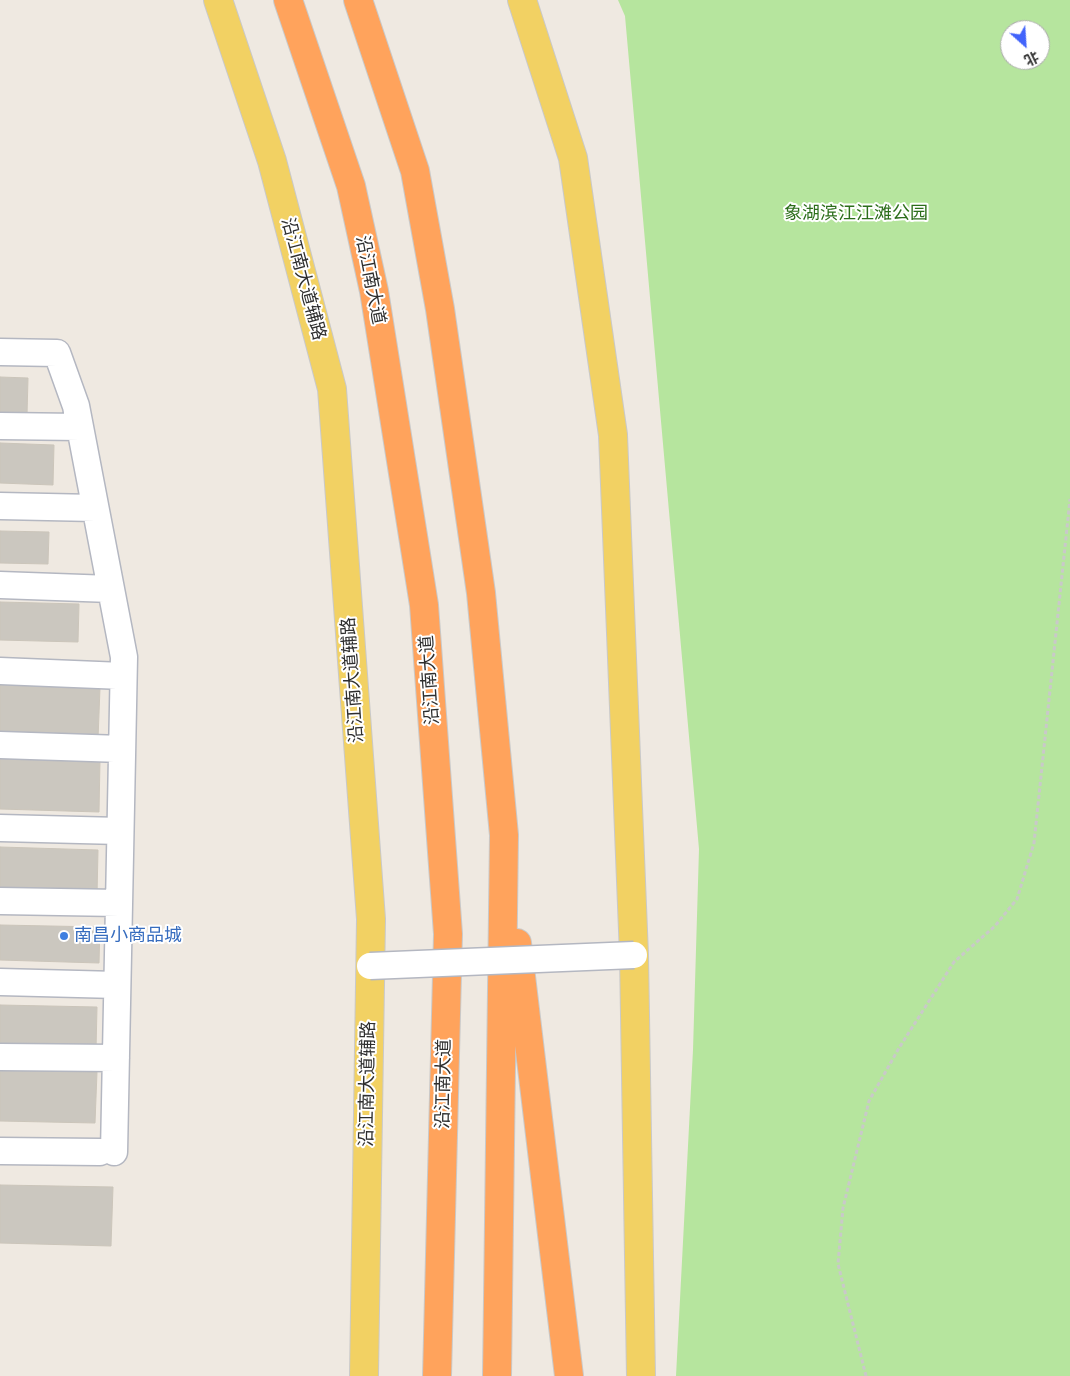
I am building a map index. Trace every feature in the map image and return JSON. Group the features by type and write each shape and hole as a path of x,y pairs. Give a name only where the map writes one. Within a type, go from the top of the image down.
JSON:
{"highway":[{"name":"沿江南大道","path":"288,0 351,186 374,291 424,605 448,934 437,1376"},
{"path":"358,0 415,170 440,309 480,594 504,834 568,1376"},
{"path":"497,1376 504,834"}],"main road":[{"name":"沿江南大道辅路","path":"218,0 272,161 332,388 371,919 364,1376"},
{"path":"522,0 573,158 614,435 634,955 641,1376"}],"street":[{"path":"0,352 57,354 76,406 124,657 116,1058 107,1152 0,1151"},
{"path":"0,426 80,427"},
{"path":"0,506 96,508"},
{"path":"0,585 111,589"},
{"path":"0,671 123,676"},
{"path":"0,745 122,749"},
{"path":"0,828 120,831"},
{"path":"0,901 119,903"},
{"path":"370,966 634,955"},
{"path":"0,982 117,985"},
{"path":"0,1057 116,1058"}],"path":[{"path":"866,1376 838,1264 843,1208 869,1101 898,1048 954,962 995,926 1017,899 1034,843 1070,499"}],"green space":[{"name":"象湖滨江江滩公园","path":"618,0 1070,0 1070,1376 676,1376 693,1050 699,849 625,16"}],"building":[{"path":"0,377 28,378 27,415 0,414"},
{"path":"0,443 54,445 53,485 0,483"},
{"path":"0,531 49,532 48,564 0,563"},
{"path":"0,602 79,604 78,642 0,640"},
{"path":"0,685 100,688 98,739 0,736"},
{"path":"0,758 100,760 99,812 0,809"},
{"path":"0,847 98,850 97,896 0,894"},
{"path":"0,925 100,927 99,963 0,960"},
{"path":"0,1005 97,1007 96,1050 0,1047"},
{"path":"0,1070 97,1072 95,1123 0,1121"},
{"path":"0,1185 113,1187 111,1246 0,1243"}],"place":[{"name":"南昌小商品城","path":"64,936"}]}
